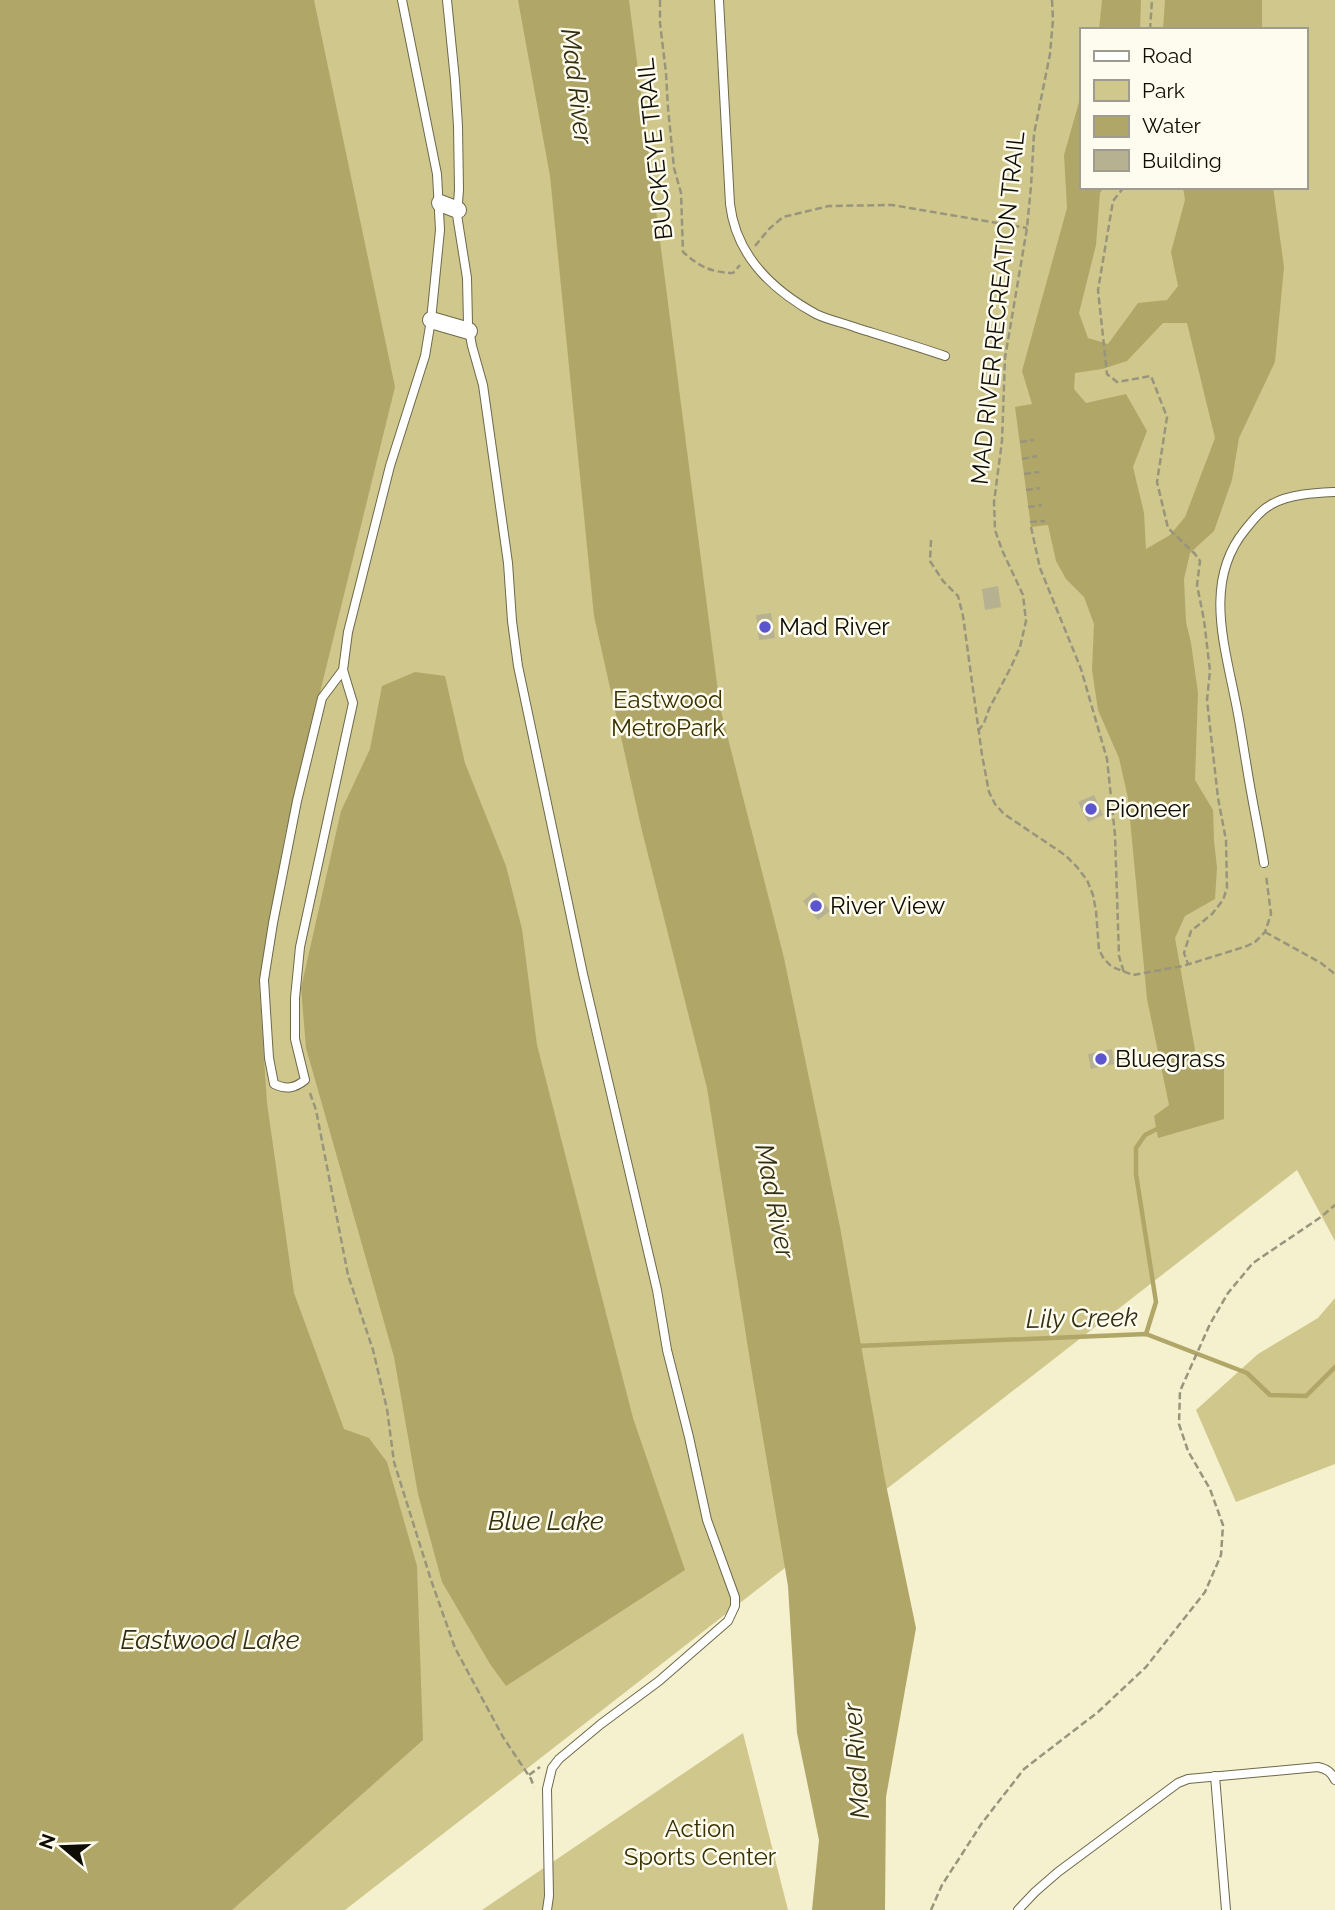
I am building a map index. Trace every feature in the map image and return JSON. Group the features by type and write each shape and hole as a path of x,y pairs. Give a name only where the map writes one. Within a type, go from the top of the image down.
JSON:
{"street":[{"path":"439,203 458,209"},
{"path":"431,320 469,331"}],"lane":[{"path":"343,670 322,698 297,801 264,980 269,1058 274,1084 285,1089 298,1086 305,1080 295,1039 296,985 300,947 353,703 343,670 348,632 390,466 425,356 431,320 440,230 437,174 402,0"},
{"path":"447,0 458,126 458,209 467,278 469,331 485,399 508,563 518,666 586,988 657,1290 667,1350 707,1520 736,1606 729,1621 659,1681 559,1759 552,1769 547,1789 547,1910"},
{"path":"719,0 731,212 738,239 747,256 773,285 817,315 945,356"},
{"path":"1264,863 1235,698 1223,646 1219,600 1222,579 1231,553 1260,512 1283,499 1335,492"},
{"path":"1018,1910 1058,1872 1178,1783 1188,1779 1318,1767 1332,1774 1335,1780"},
{"path":"1215,1776 1226,1910"}],"path":[{"name":"BUCKEYE TRAIL","path":"660,0 670,132 674,168 681,193 683,252 699,266 733,273 769,229 783,217 828,206 892,205 1027,228"},
{"name":"MAD RIVER RECREATION TRAIL","path":"978,731 1020,647 1026,621 1023,594 995,530 994,502 1002,441 1005,358 1027,228 1034,134 1050,54 1052,0"},
{"path":"1150,28 1152,0"},
{"path":"1123,189 1114,201 1098,290 1107,374 1117,383 1151,376 1167,417 1157,482 1168,528 1200,561 1197,585 1210,671 1207,700 1218,797 1226,840 1227,888 1223,900 1212,914 1191,930 1184,953 1186,965"},
{"path":"1020,442 1034,440"},
{"path":"1022,458 1037,456"},
{"path":"1024,474 1039,472"},
{"path":"1026,490 1041,488"},
{"path":"1028,507 1042,505"},
{"path":"1045,520 1031,525 1040,568 1081,670 1107,759 1115,835 1119,956 1124,973"},
{"path":"931,540 930,561 958,596 968,643 978,731 989,792 1004,814 1065,855 1087,880 1096,911 1099,950 1112,967 1133,975 1186,965 1247,946 1265,932 1271,914 1264,863"},
{"path":"1265,932 1321,963 1335,974"},
{"path":"305,1080 316,1110 348,1275 373,1350 387,1409 394,1462 431,1580 455,1648 536,1792"},
{"path":"931,1910 942,1885 982,1823 1024,1769 1098,1712 1146,1667 1205,1592 1221,1555 1223,1525 1210,1489 1188,1451 1179,1424 1181,1391 1210,1324 1228,1293 1253,1263 1335,1205"},
{"path":"529,1776 539,1767"}],"green space":[{"name":"Eastwood MetroPark","path":"0,0 1335,0 1335,1241 1297,1170 345,1910 0,1910"},
{"path":"1335,1298 1335,1464 1236,1502 1196,1410 1258,1354 1318,1318"},
{"name":"Action Sports Center","path":"743,1733 788,1910 482,1910"}],"water":[{"name":"Eastwood Lake","path":"0,0 314,0 395,387 285,835 259,981 267,1103 294,1293 344,1429 369,1438 387,1462 417,1566 423,1740 232,1910 0,1910"},
{"path":"518,0 629,0 720,707 784,958 840,1227 884,1475 916,1628 886,1797 885,1910 812,1910 819,1840 797,1733 788,1586 707,1088 642,831 594,616 550,176"},
{"path":"1102,0 1141,0 1140,28 1099,28"},
{"path":"1165,0 1262,0 1262,28 1163,28"},
{"path":"1080,99 1080,189 1103,189 1100,193 1096,245 1079,313 1088,338 1108,344 1138,303 1167,300 1178,286 1171,252 1185,200 1183,189 1273,189 1284,267 1275,362 1239,438 1232,480 1214,531 1190,553 1184,579 1186,622 1198,693 1195,780 1213,810 1217,868 1215,899 1185,916 1175,938 1197,1061 1224,1069 1224,1119 1158,1138 1154,1116 1169,1105 1147,999 1128,798 1119,758 1098,710 1092,670 1094,624 1084,597 1066,579 1056,561 1048,525 1031,527 1015,407 1032,404 1022,371 1067,208 1064,155","holes":["1163,323 1187,323 1215,438 1185,517 1170,535 1146,549 1144,513 1133,467 1147,431 1126,394 1086,403 1074,389 1075,373 1102,369 1127,361"]},
{"name":"Blue Lake","path":"415,672 445,676 465,763 506,866 522,929 537,1045 633,1418 685,1570 506,1686 442,1582 418,1494 394,1357 306,1048 301,988 341,811 370,749 382,686"}],"building":[{"path":"998,586 1001,607 985,610 982,589"},
{"name":"Mad River","path":"771,613 775,638 759,640 756,615"},
{"name":"Pioneer","path":"1094,795 1103,815 1088,822 1078,802"},
{"name":"River View","path":"814,892 830,911 818,920 803,901"},
{"name":"Bluegrass","path":"1112,1049 1114,1064 1091,1069 1088,1054"}],"waterway":[{"path":"1146,1334 1156,1302 1136,1174 1136,1148 1145,1135 1161,1127"},
{"name":"Lily Creek","path":"857,1346 1146,1334 1247,1373 1270,1395 1306,1396 1335,1367"}],"place":[{"name":"Mad River","path":"765,627"},
{"name":"Pioneer","path":"1091,809"},
{"name":"River View","path":"816,906"},
{"name":"Bluegrass","path":"1101,1059"}]}
